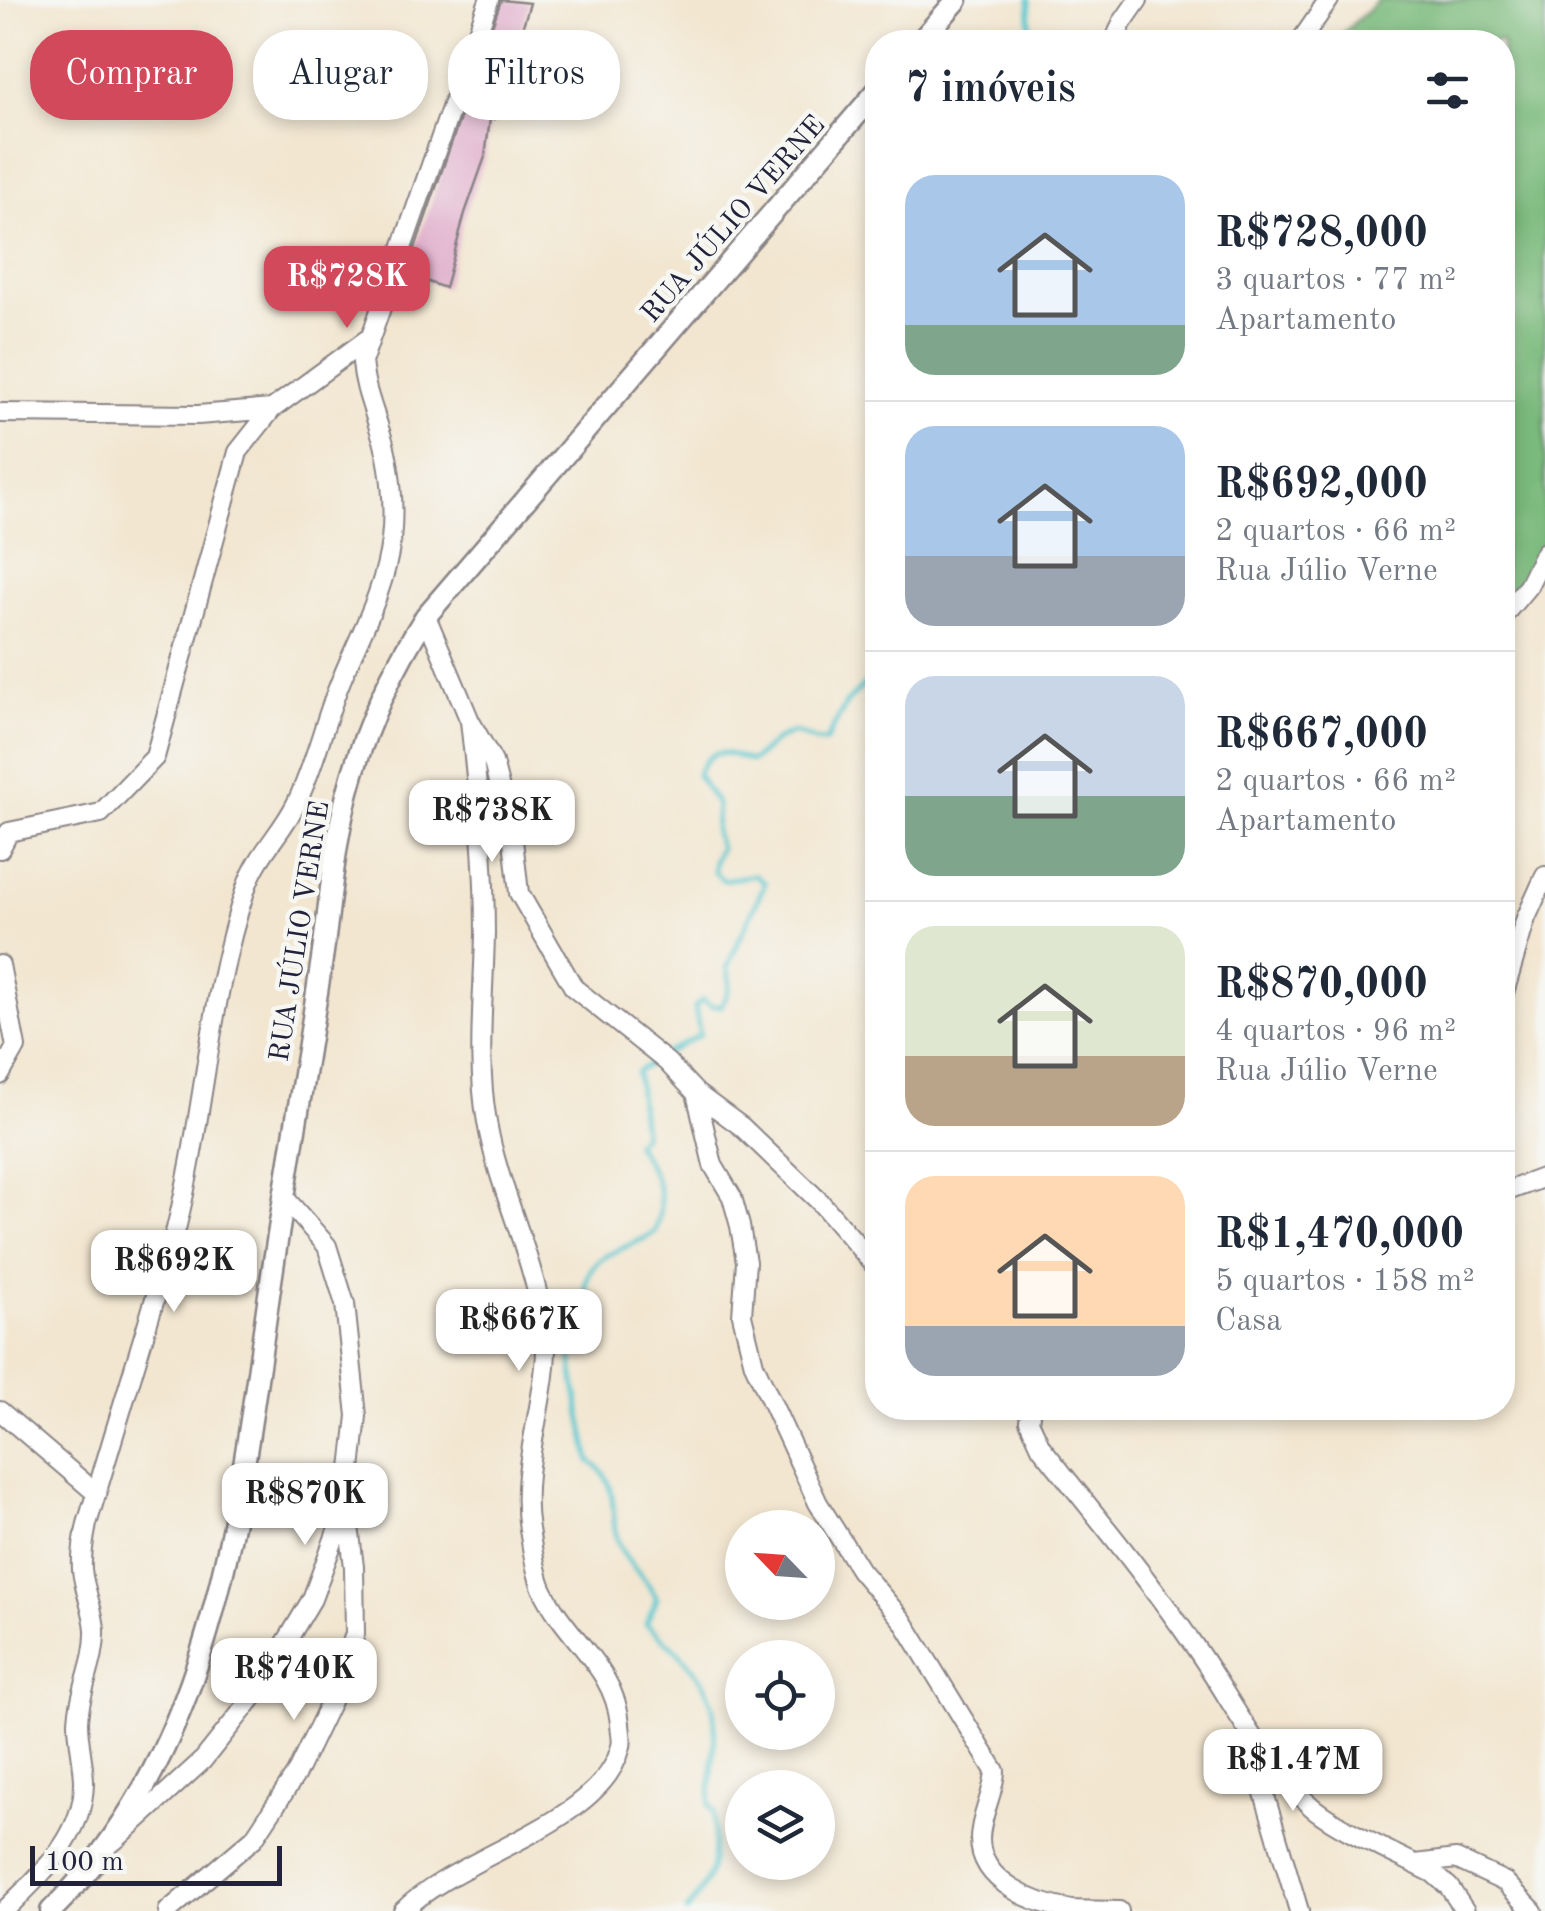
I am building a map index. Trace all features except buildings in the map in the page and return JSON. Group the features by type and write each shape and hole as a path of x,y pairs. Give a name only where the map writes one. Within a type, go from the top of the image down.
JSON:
{"main road":[{"path":"931,30 957,0"},
{"name":"RUA JÚLIO VERNE","path":"51,1911 107,1848 142,1794 172,1737 198,1670 218,1600 236,1518 323,958 338,837 355,764 374,711 399,659 426,616 865,105"}],"street":[{"path":"4,1911 60,1850 73,1831 80,1810 84,1775 78,1722 94,1652 95,1628 82,1573 82,1550 183,1200 242,899 259,856 297,802 382,584 391,540 391,504 380,429 364,382 362,362 489,0"},
{"path":"1119,30 1138,0"},
{"path":"1308,30 1329,0"},
{"path":"0,849 9,832 101,813 155,757 238,452 272,409 369,338"},
{"path":"0,413 198,415 272,409"},
{"path":"1515,602 1528,586 1545,552"},
{"path":"426,616 470,722 493,762 513,840 519,894 574,988 652,1049 696,1093 742,1127 807,1190 865,1255"},
{"path":"403,1911 417,1896 466,1865 555,1820 600,1787 622,1745 617,1700 599,1667 574,1638 542,1587 528,1526 527,1484 539,1417 546,1332 532,1270 508,1202 487,1121 481,1039 485,931 481,818 470,722"},
{"path":"1515,956 1545,876"},
{"path":"0,965 16,1047 0,1076"},
{"path":"696,1093 713,1165 732,1196 740,1226 746,1262 742,1315 754,1364 818,1503 860,1570 903,1621 995,1771 994,1790 980,1839 986,1866 1008,1886 1034,1898 1073,1911 1118,1911"},
{"path":"1515,1188 1545,1177"},
{"path":"168,1911 254,1838 296,1774 333,1697 355,1634 354,1567 347,1504 357,1416 345,1304 327,1246 284,1196"},
{"path":"0,1411 96,1493"},
{"path":"1029,1420 1041,1447 1152,1584 1246,1728 1285,1780 1314,1809 1432,1872 1449,1887 1465,1911"},
{"path":"107,1848 203,1760 254,1696 312,1599 347,1504"},
{"path":"1246,1728 1299,1911"},
{"path":"1415,1864 1456,1859 1504,1882 1533,1911"}],"green space":[{"path":"1379,0 1545,0 1545,552 1515,598 1515,30 1346,30"}],"waterway":[{"path":"1029,0 1031,30"},
{"path":"664,1054 700,1035 695,1007 702,1000 721,1006 729,987 727,967 765,883 755,875 723,880 714,872 720,847 715,832 717,804 697,775 713,755 733,755 751,761 775,741 794,732 826,741 847,702 865,684"},
{"path":"655,1060 637,1072 643,1134 635,1143 660,1195 655,1232 609,1254 591,1269 586,1295 575,1297 571,1340 574,1380 590,1461 611,1489 620,1547 657,1599 646,1624 692,1667 712,1703 715,1722 709,1806 714,1810 714,1853 704,1885 687,1911"}]}
